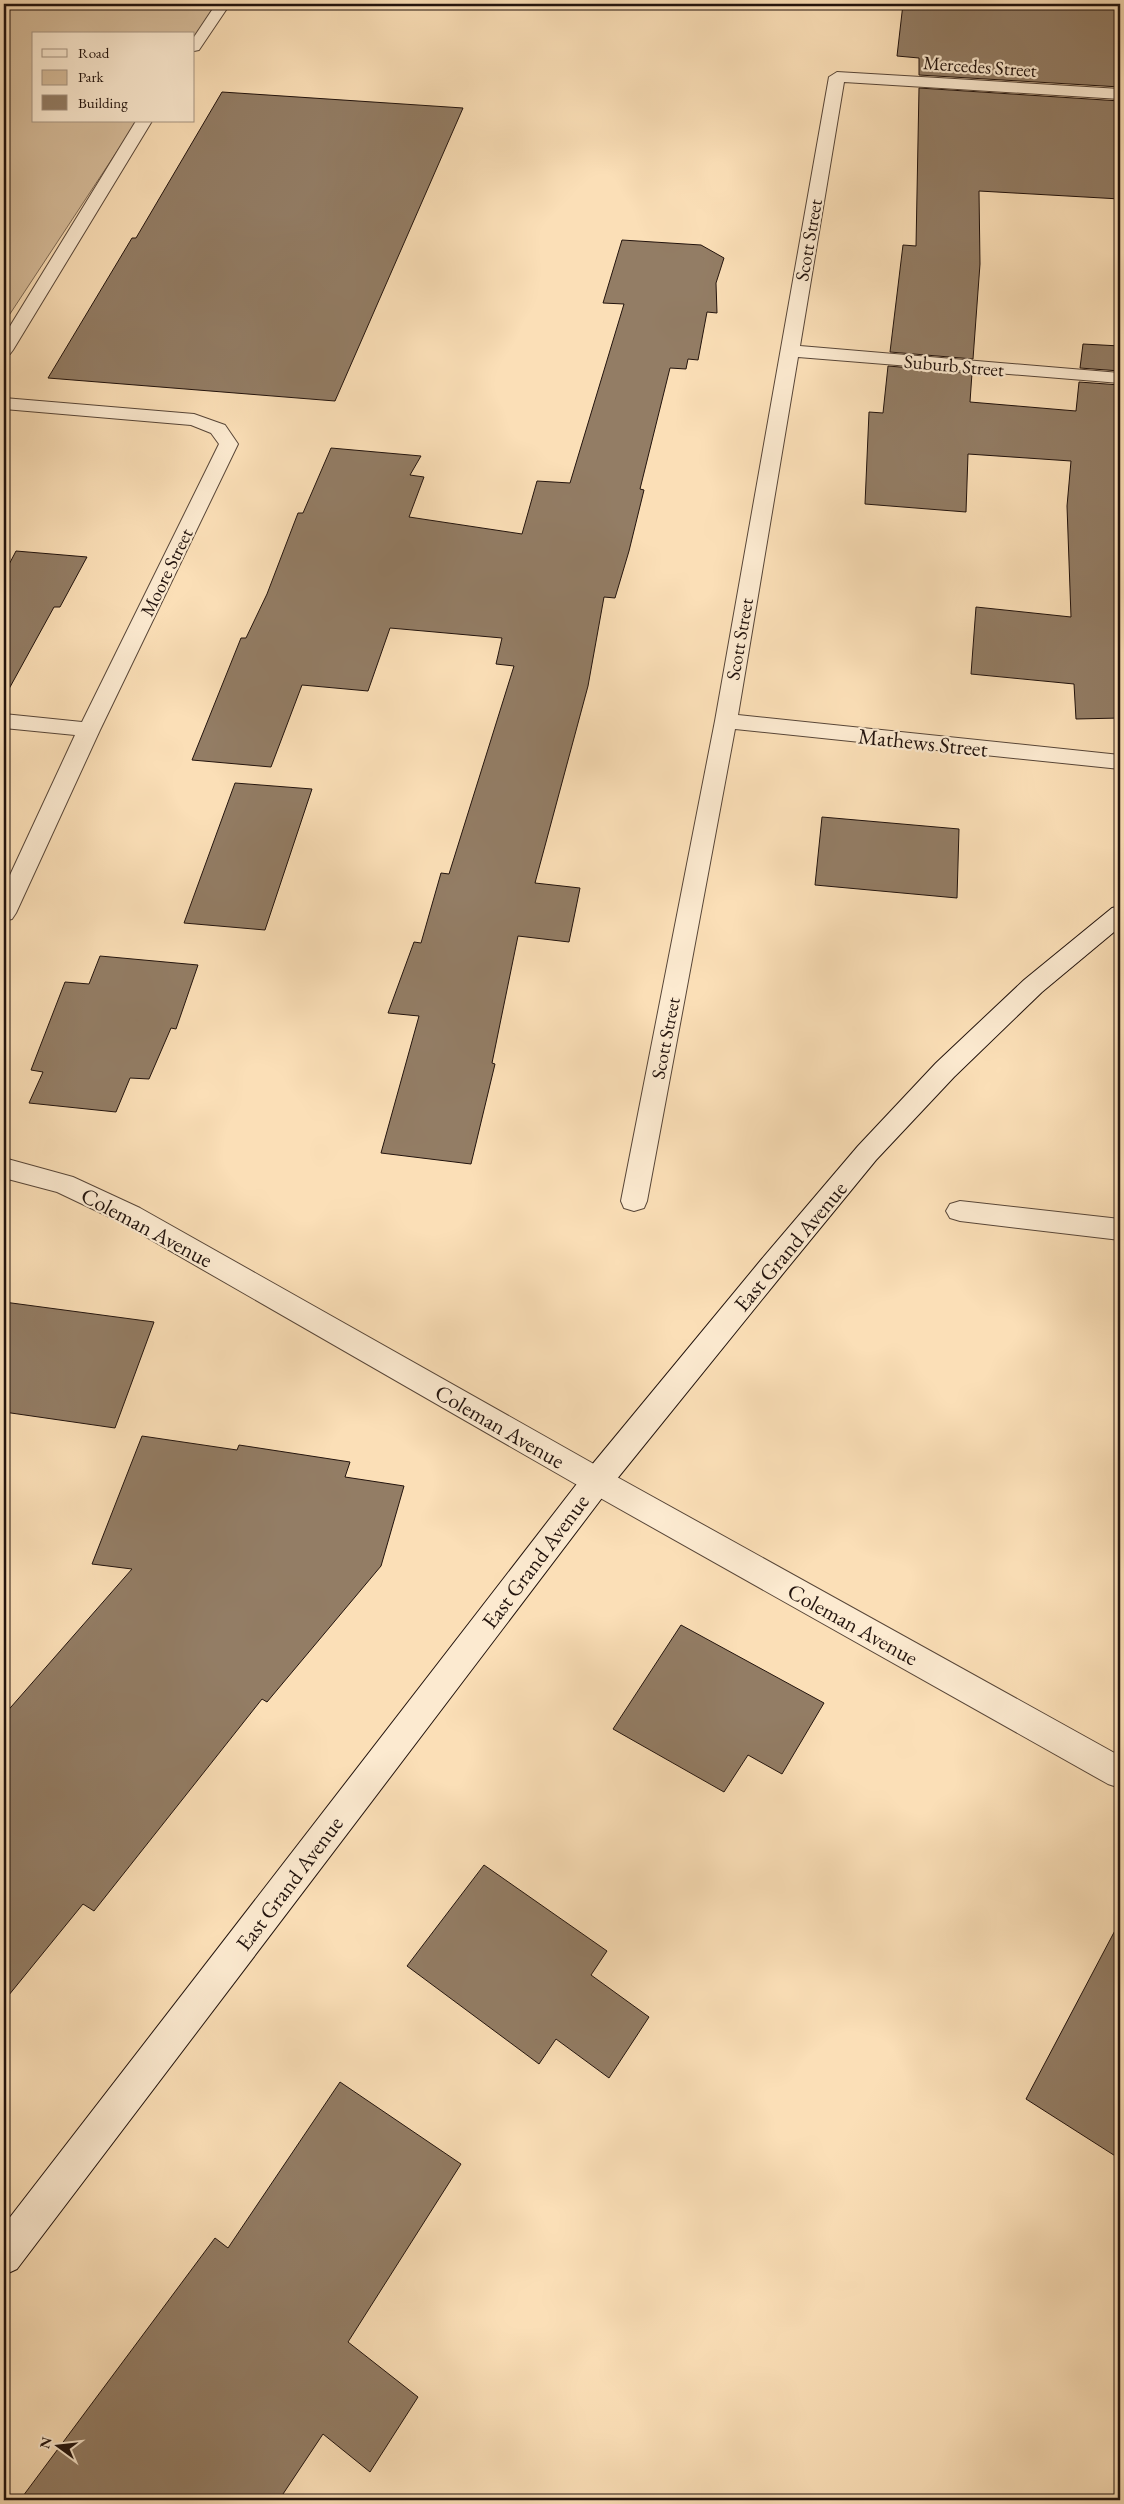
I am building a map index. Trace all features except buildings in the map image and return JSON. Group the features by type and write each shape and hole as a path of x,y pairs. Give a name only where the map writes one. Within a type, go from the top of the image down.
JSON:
{"street":[{"path":"195,46 223,4"},
{"name":"Mercedes Street","path":"837,77 1120,94"},
{"name":"Scott Street","path":"634,1201 726,721 837,77"},
{"path":"4,350 143,122"},
{"name":"Suburb Street","path":"789,352 1120,378"},
{"name":"Moore Street","path":"4,402 194,420 218,429 229,444 89,730 4,914"},
{"path":"4,721 89,730"},
{"name":"Mathews Street","path":"726,721 1120,762"},
{"name":"East Grand Avenue","path":"4,2256 597,1481 867,1153 945,1070 1027,993 1120,914"},
{"name":"Coleman Avenue","path":"4,1168 64,1184 130,1215 597,1481 1120,1773"},
{"path":"960,1212 1120,1230"}],"green space":[{"path":"4,4 216,4 195,36 195,32 32,32 32,122 136,122 4,323"}]}
